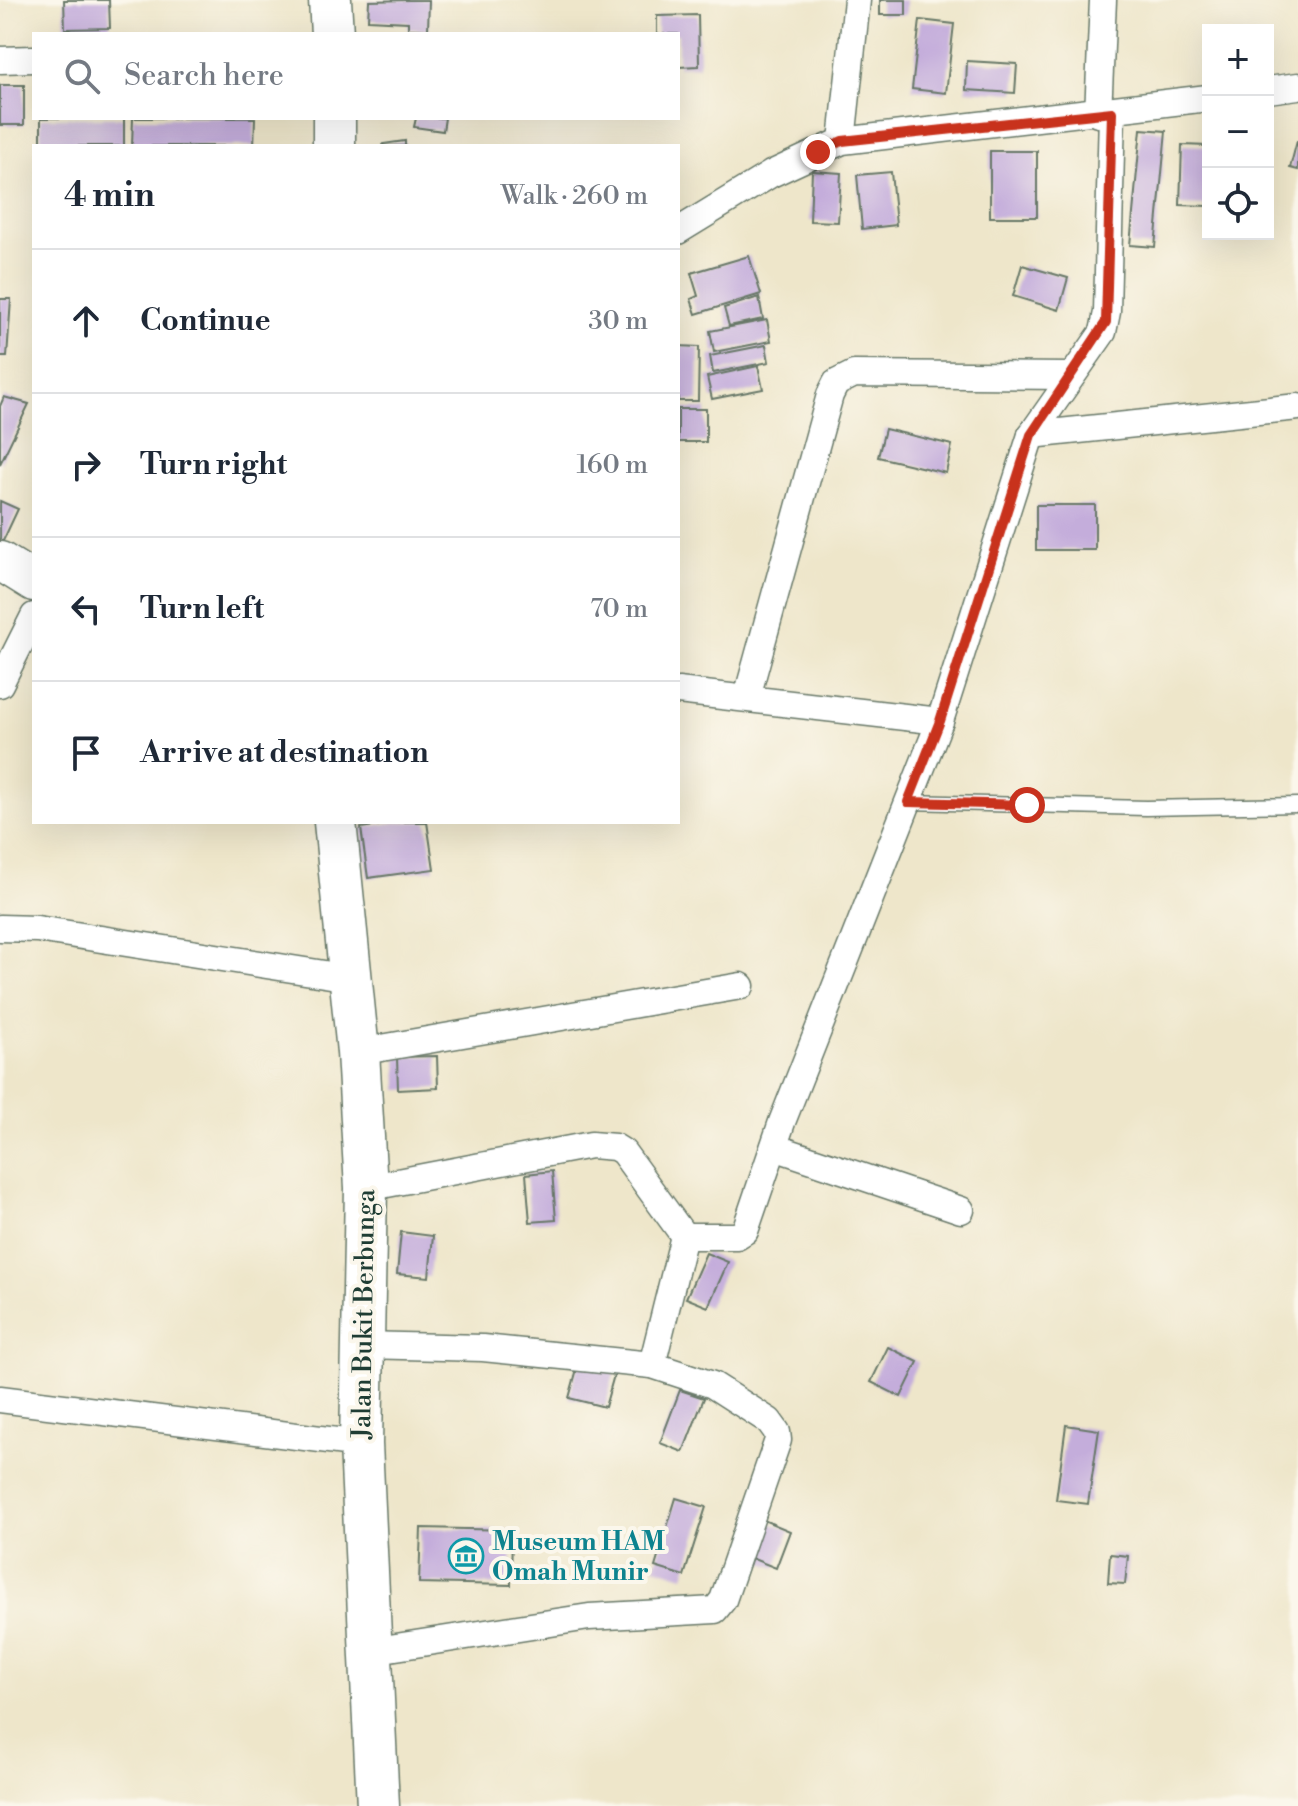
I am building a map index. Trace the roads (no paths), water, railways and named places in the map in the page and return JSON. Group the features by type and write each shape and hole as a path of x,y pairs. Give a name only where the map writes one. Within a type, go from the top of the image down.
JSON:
{"main road":[{"path":"330,0 332,32"},
{"path":"334,120 334,144"},
{"name":"Jalan Bukit Berbunga","path":"335,824 358,1052 366,1188 361,1444 378,1806"}],"street":[{"path":"842,141 857,0"},
{"path":"684,1236 737,1236 745,1231 774,1147 940,721 1031,435 1106,322 1103,0"},
{"path":"0,60 32,59"},
{"path":"1274,89 1298,86"},
{"path":"680,230 771,174 842,141 1105,113 1202,99"},
{"path":"747,697 830,395 836,383 854,374 1070,376"},
{"path":"1031,435 1298,407"},
{"path":"0,561 32,581"},
{"path":"0,684 32,620"},
{"path":"680,691 940,721"},
{"path":"0,928 37,929 350,978"},
{"path":"358,1052 741,986"},
{"path":"366,1188 591,1145 615,1147 623,1152 684,1236 652,1365"},
{"path":"774,1147 961,1210"},
{"path":"362,1345 483,1348 652,1365 713,1385 769,1421 777,1432 776,1448 719,1607 711,1612 589,1617 370,1651"},
{"path":"0,1399 361,1444"}],"lane":[{"path":"908,802 1146,808 1298,805"}],"place":[{"name":"Museum HAM Omah Munir","path":"466,1556"}]}
